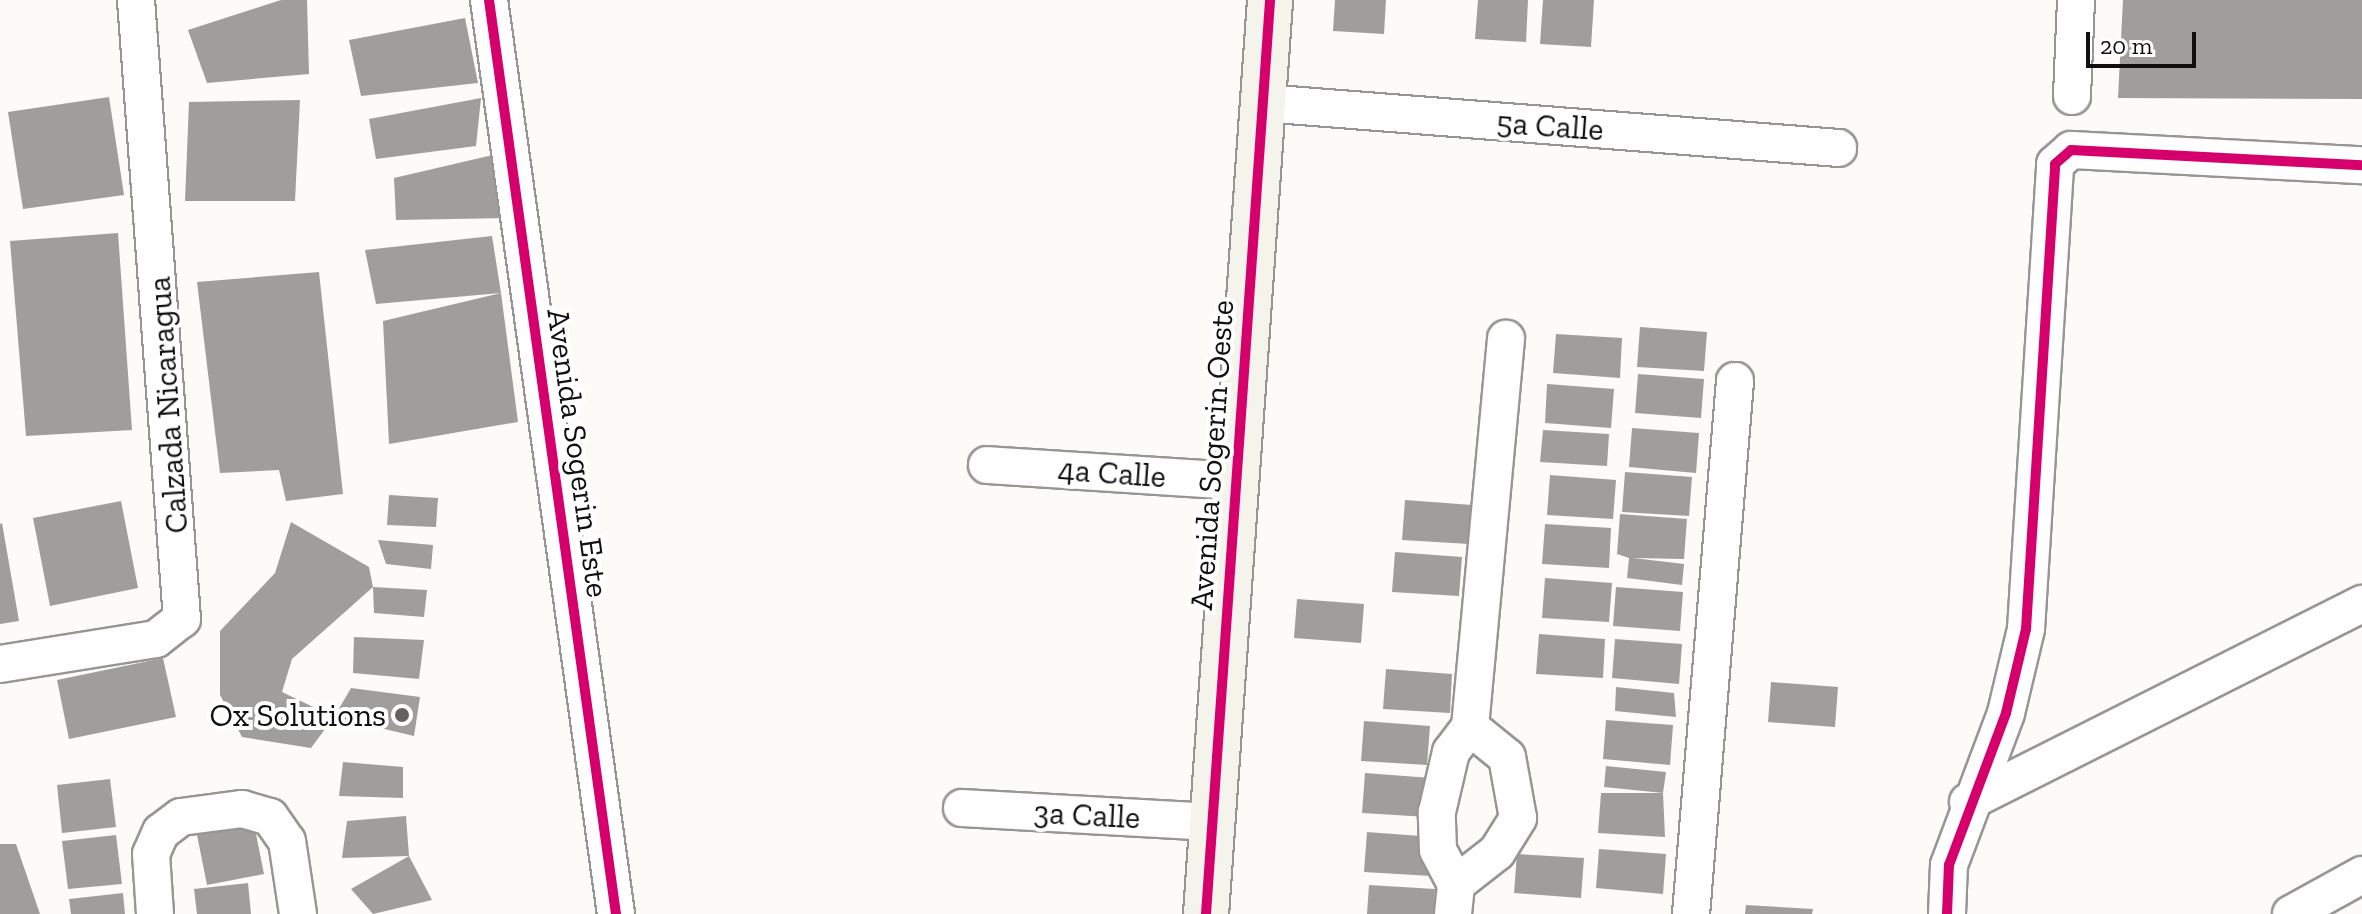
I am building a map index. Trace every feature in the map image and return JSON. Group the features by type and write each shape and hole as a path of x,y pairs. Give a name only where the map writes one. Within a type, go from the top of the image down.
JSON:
{"street":[{"name":"Calzada Nicaragua","path":"0,664 156,639 182,619 136,0"},
{"name":"Avenida Sogerin Este","path":"489,0 616,914"},
{"name":"Avenida Sogerin Oeste","path":"1206,914 1270,0"},
{"path":"2072,96 2076,0"},
{"name":"5a Calle","path":"1263,103 1838,148"},
{"path":"1947,914 1949,865 1968,802 2006,713 2026,629 2055,164 2071,150 2362,165"},
{"path":"1470,727 1507,757 1518,818 1497,852 1454,899 1438,850 1437,812 1451,752 1470,727 1506,339"},
{"path":"1691,914 1735,381"},
{"name":"4a Calle","path":"987,465 1236,481"},
{"path":"1968,802 2362,604"},
{"name":"3a Calle","path":"962,808 1213,822"},
{"path":"155,914 151,854 161,832 181,817 242,809 270,817 287,841 298,914"},
{"path":"2291,914 2362,875"}],"building":[{"path":"281,0 307,0 309,74 207,83 188,30"},
{"path":"1335,0 1386,0 1384,34 1333,31"},
{"path":"1478,0 1528,0 1526,42 1475,39"},
{"path":"1543,0 1594,0 1591,47 1540,44"},
{"path":"2123,0 2362,0 2362,99 2118,98"},
{"path":"465,18 478,83 361,96 349,40"},
{"path":"109,97 124,195 23,209 8,112"},
{"path":"481,98 476,146 376,159 369,119"},
{"path":"300,100 295,201 185,201 189,102"},
{"path":"497,154 509,218 396,220 394,178"},
{"path":"118,233 132,430 26,436 10,241"},
{"path":"492,236 501,293 376,304 365,250"},
{"path":"319,272 343,494 286,501 279,470 220,473 197,282"},
{"path":"501,293 518,422 389,444 383,321"},
{"path":"1640,327 1707,332 1704,371 1637,367"},
{"path":"1556,334 1622,338 1620,378 1553,373"},
{"path":"1638,374 1704,379 1701,418 1635,413"},
{"path":"1547,384 1614,389 1611,428 1545,423"},
{"path":"1632,428 1699,433 1696,473 1629,467"},
{"path":"1543,430 1609,434 1607,466 1540,462"},
{"path":"1625,472 1692,477 1689,516 1622,512"},
{"path":"1550,475 1616,480 1613,519 1547,515"},
{"path":"389,495 438,498 436,527 387,525"},
{"path":"1405,500 1472,505 1469,544 1402,540"},
{"path":"121,501 138,588 50,606 33,518"},
{"path":"1620,514 1687,519 1684,559 1633,558 1684,564 1682,585 1627,578 1629,558 1617,554"},
{"path":"291,522 369,567 373,587 292,659 282,692 334,717 311,748 242,737 220,695 220,631 275,573"},
{"path":"0,524 19,621 0,624"},
{"path":"1545,524 1611,528 1609,568 1542,564"},
{"path":"378,540 433,545 431,569 386,564"},
{"path":"1395,552 1462,557 1459,596 1392,592"},
{"path":"1545,578 1612,583 1609,622 1542,618"},
{"path":"373,587 427,590 424,617 374,613"},
{"path":"1616,587 1683,592 1680,631 1613,626"},
{"path":"1297,599 1364,604 1361,643 1294,638"},
{"path":"1539,634 1605,639 1603,678 1536,674"},
{"path":"354,637 424,640 419,679 353,673"},
{"path":"1615,639 1682,644 1679,684 1612,678"},
{"path":"163,658 176,717 69,739 57,680"},
{"path":"1386,669 1452,674 1450,713 1383,709"},
{"path":"1771,682 1838,687 1835,727 1768,722"},
{"path":"1616,687 1674,693 1676,717 1615,711"},
{"path":"351,688 420,697 414,736 334,717"},
{"path":"1606,720 1673,725 1670,765 1603,759"},
{"path":"1364,721 1430,726 1427,765 1361,761"},
{"path":"343,762 403,767 403,798 339,796"},
{"path":"1606,766 1666,772 1663,793 1604,787"},
{"path":"1365,773 1431,778 1428,817 1362,813"},
{"path":"110,779 116,827 62,833 57,785"},
{"path":"1601,793 1663,793 1665,837 1598,833"},
{"path":"406,816 409,856 342,858 347,821"},
{"path":"254,824 264,874 207,885 197,835"},
{"path":"1367,832 1434,837 1431,876 1364,872"},
{"path":"116,835 122,884 68,889 62,841"},
{"path":"0,844 16,844 40,914 0,914"},
{"path":"1599,849 1666,854 1663,894 1596,888"},
{"path":"1517,854 1584,858 1581,898 1514,893"},
{"path":"409,856 432,900 373,914 351,889"},
{"path":"248,883 251,914 197,914 194,889"},
{"path":"1369,885 1435,889 1434,914 1367,914"},
{"path":"123,893 125,914 71,914 69,899"},
{"path":"1746,905 1813,909 1812,914 1745,914"}],"cycle path":[{"path":"489,0 616,914"},
{"path":"1206,914 1270,0"},
{"path":"1947,914 1949,865 2006,713 2026,629 2055,164 2071,150 2362,165"}],"place":[{"name":"Ox Solutions","path":"402,715"}]}
